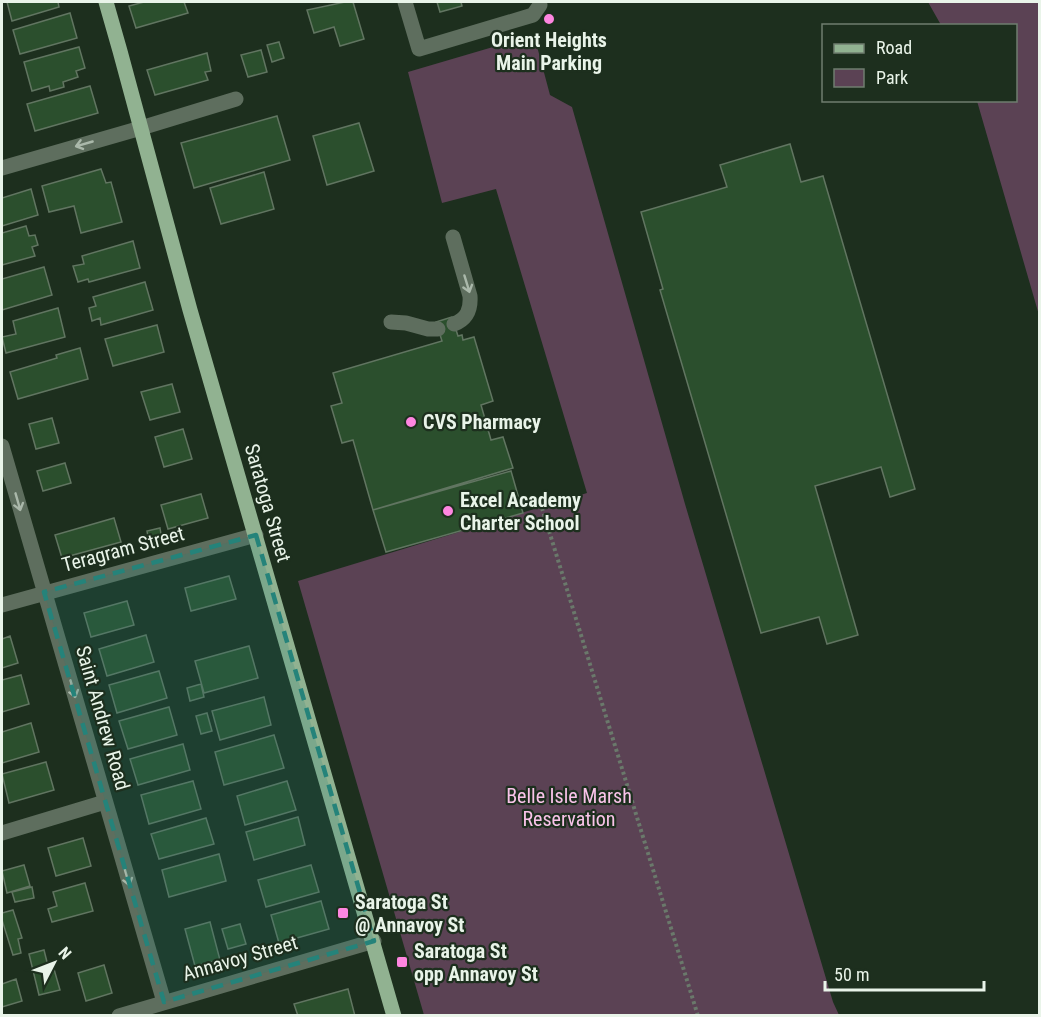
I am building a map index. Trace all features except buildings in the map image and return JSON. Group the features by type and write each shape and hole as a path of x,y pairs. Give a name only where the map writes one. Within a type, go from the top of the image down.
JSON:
{"main road":[{"name":"Saratoga Street","path":"105,2 190,310 394,1016"}],"street":[{"path":"405,2 418,49 536,10"},
{"path":"2,168 236,99"},
{"path":"453,237 471,305 464,318 454,324"},
{"path":"391,322 438,329"},
{"name":"Saint Andrew Road","path":"2,446 164,1002"},
{"name":"Teragram Street","path":"2,605 256,535"},
{"path":"2,833 105,802"},
{"name":"Annavoy Street","path":"119,1016 374,941"}],"path":[{"path":"542,508 698,1016"}],"highlighted area":[{"path":"256,535 374,941 164,1002 44,592"}],"green space":[{"path":"928,2 1039,2 1039,315 977,102 1017,102 1017,24 940,24"},
{"name":"Belle Isle Marsh Reservation","path":"534,35 550,95 572,107 685,504 833,1002 839,1015 424,1015 298,581 587,493 496,189 442,203 408,72"}],"place":[{"name":"Orient Heights Main Parking","path":"549,19"},
{"name":"CVS Pharmacy","path":"411,422"},
{"name":"Excel Academy Charter School","path":"448,511"},
{"name":"Saratoga St @ Annavoy St","path":"343,913"},
{"name":"Saratoga St opp Annavoy St","path":"402,962"}]}
